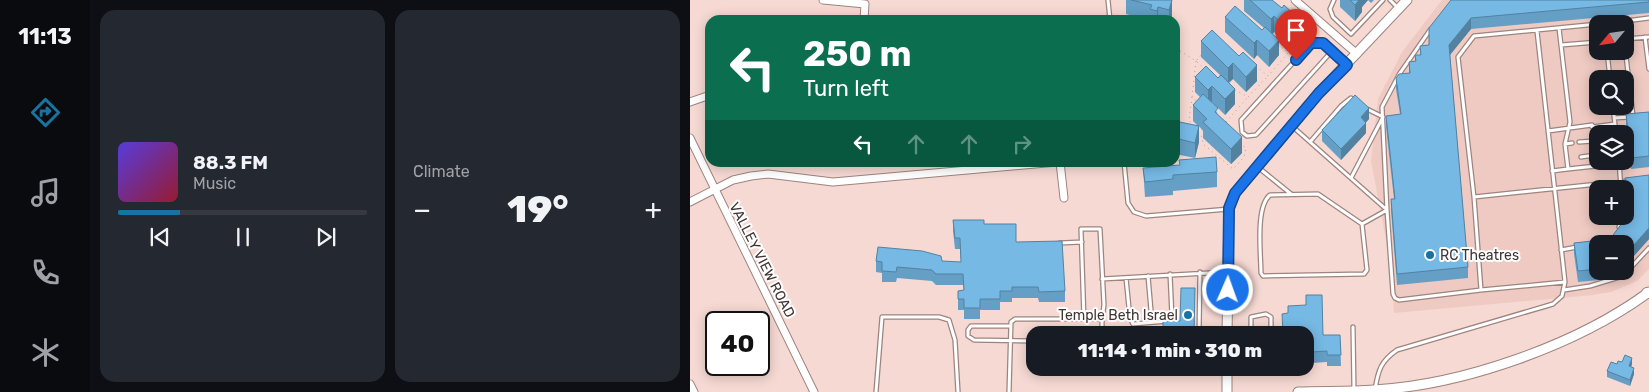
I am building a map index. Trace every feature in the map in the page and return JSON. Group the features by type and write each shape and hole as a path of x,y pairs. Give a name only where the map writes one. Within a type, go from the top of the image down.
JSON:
{"street":[{"path":"823,0 865,4 864,15"},
{"path":"1295,0 1357,54"},
{"path":"1227,326 1229,208 1235,193 1291,126 1407,0"},
{"path":"690,102 705,97"},
{"name":"VALLEY VIEW ROAD","path":"690,138 713,190 814,392"},
{"path":"690,202 733,180 768,174 832,182 1002,167"},
{"path":"1059,167 1064,198"},
{"path":"1298,392 1400,390 1463,375 1540,352 1608,319 1648,293"},
{"path":"1225,376 1227,392"},
{"path":"690,384 694,392"}],"lane":[{"path":"1108,0 1110,15"},
{"path":"1334,0 1330,10 1333,17 1351,34 1383,0"},
{"path":"1390,0 1399,9"},
{"path":"1634,20 1649,18"},
{"path":"1481,290 1474,197 1458,57 1474,36 1589,25"},
{"path":"1559,28 1570,122 1565,144 1568,169"},
{"path":"1431,29 1400,73 1382,107 1392,294 1399,300 1566,282"},
{"path":"1375,391 1378,370 1384,359 1397,350 1553,304 1562,296 1566,282 1537,31"},
{"path":"1634,38 1647,37 1649,69"},
{"path":"1332,51 1256,135 1247,136 1242,132 1241,120 1311,43 1323,43 1332,51 1347,65"},
{"path":"1561,45 1589,43"},
{"path":"1627,60 1633,116"},
{"path":"1310,142 1341,106 1351,98 1356,101"},
{"path":"1362,106 1374,114 1383,117"},
{"path":"1548,131 1615,124 1614,115"},
{"path":"1614,118 1641,116"},
{"path":"1350,178 1383,117"},
{"path":"1291,126 1387,210"},
{"path":"1579,142 1589,141"},
{"path":"1565,144 1572,143"},
{"path":"1581,157 1589,156"},
{"path":"1567,159 1573,158"},
{"path":"1257,166 1291,195"},
{"path":"1124,167 1128,203 1134,212 1146,216 1229,208"},
{"path":"1552,171 1589,167"},
{"path":"1474,197 1589,185"},
{"path":"1270,195 1323,196 1362,224 1368,265 1364,274 1263,276 1261,273 1263,204 1270,195"},
{"path":"1362,224 1387,210"},
{"path":"1614,234 1621,225"},
{"path":"1084,319 1081,229 1100,228 1102,326"},
{"path":"1052,243 1082,242"},
{"path":"1561,250 1578,247"},
{"path":"1564,290 1590,286 1623,276 1649,248"},
{"path":"1102,279 1200,272 1229,272"},
{"path":"1199,326 1200,272"},
{"path":"1126,278 1130,318 1133,324 1168,320 1172,316 1170,274"},
{"path":"1148,276 1152,322"},
{"path":"1251,326 1251,317 1266,314 1271,317 1271,326"},
{"path":"876,392 882,317 939,317 949,320 955,340 958,392"},
{"path":"1010,392 1009,326 1015,319 1102,319"},
{"path":"1009,326 971,326 968,333 972,339 1026,340"},
{"path":"1353,327 1354,391"}],"path":[{"path":"1224,124 1304,35 1291,23"},
{"path":"1272,41 1296,60"},
{"path":"1180,51 1210,73"},
{"path":"1193,126 1189,120 1196,61 1201,55"},
{"path":"1249,63 1268,76"},
{"path":"1231,88 1248,98"},
{"path":"1192,97 1198,103"},
{"path":"1198,131 1202,137 1203,144 1233,169 1244,158 1246,148 1239,142"}],"shaded area":[{"path":"1442,0 1649,0 1649,269 1637,281 1611,292 1394,313 1391,266 1371,161 1378,99 1402,52"}],"building":[{"path":"1131,0 1172,0 1169,10 1158,7 1157,11 1150,9 1152,5"},
{"path":"1250,0 1272,0 1282,8 1284,5 1298,18 1288,29 1274,16 1271,19"},
{"path":"1350,0 1359,0 1355,5"},
{"path":"1451,0 1649,0 1649,2 1471,18 1449,45 1468,267 1397,274 1391,199 1395,199 1386,116 1401,114 1396,78 1399,74 1410,73 1409,62 1416,61 1415,55 1421,55 1420,46 1429,45 1429,28"},
{"path":"1235,6 1262,30 1265,27 1279,40 1269,51 1257,40 1254,43 1225,17"},
{"path":"1212,30 1239,56 1243,52 1257,65 1246,77 1233,63 1228,68 1201,41"},
{"path":"1206,66 1218,78 1221,75 1235,89 1225,99 1212,86 1208,90 1195,77"},
{"path":"1203,94 1218,108 1215,112 1242,137 1231,149 1203,122 1207,119 1193,105"},
{"path":"1355,95 1369,108 1361,117 1366,123 1341,149 1322,130"},
{"path":"1649,112 1649,156 1634,158 1634,125 1627,125 1626,115 1634,115 1634,113"},
{"path":"1180,122 1199,126 1195,143 1180,139"},
{"path":"1216,157 1217,172 1173,175 1173,179 1145,182 1143,168 1180,167 1180,160"},
{"path":"1649,175 1649,228 1634,245 1634,235 1613,235 1621,225 1634,225 1634,180 1625,180 1625,178"},
{"path":"953,220 984,220 984,224 1016,224 1016,242 1062,241 1065,291 1039,292 1038,287 1012,287 1012,291 1000,291 1000,299 980,299 980,308 964,308 964,299 958,299 958,291 964,290 963,274 936,274 932,270 897,267 896,272 882,271 882,262 876,261 878,247 922,251 941,256 942,261 961,262 960,238 955,238"},
{"path":"1589,241 1589,270 1578,271 1574,243"},
{"name":"Temple Beth Israel","path":"1181,288 1195,288 1194,326 1163,326 1163,321 1180,321"},
{"path":"1306,295 1322,295 1323,335 1340,335 1341,355 1327,355 1327,351 1314,352 1314,326 1283,326 1282,314 1288,313 1288,306 1306,305"},
{"path":"1625,355 1632,358 1629,366 1634,368 1630,380 1607,371 1611,362 1617,364 1618,361 1622,362"}],"place":[{"name":"RC Theatres","path":"1430,255"},
{"name":"Temple Beth Israel","path":"1188,315"}],"route":[{"path":"1228,290 1229,208 1235,193 1319,93 1347,65 1323,43 1319,42 1311,43 1296,60"}]}
